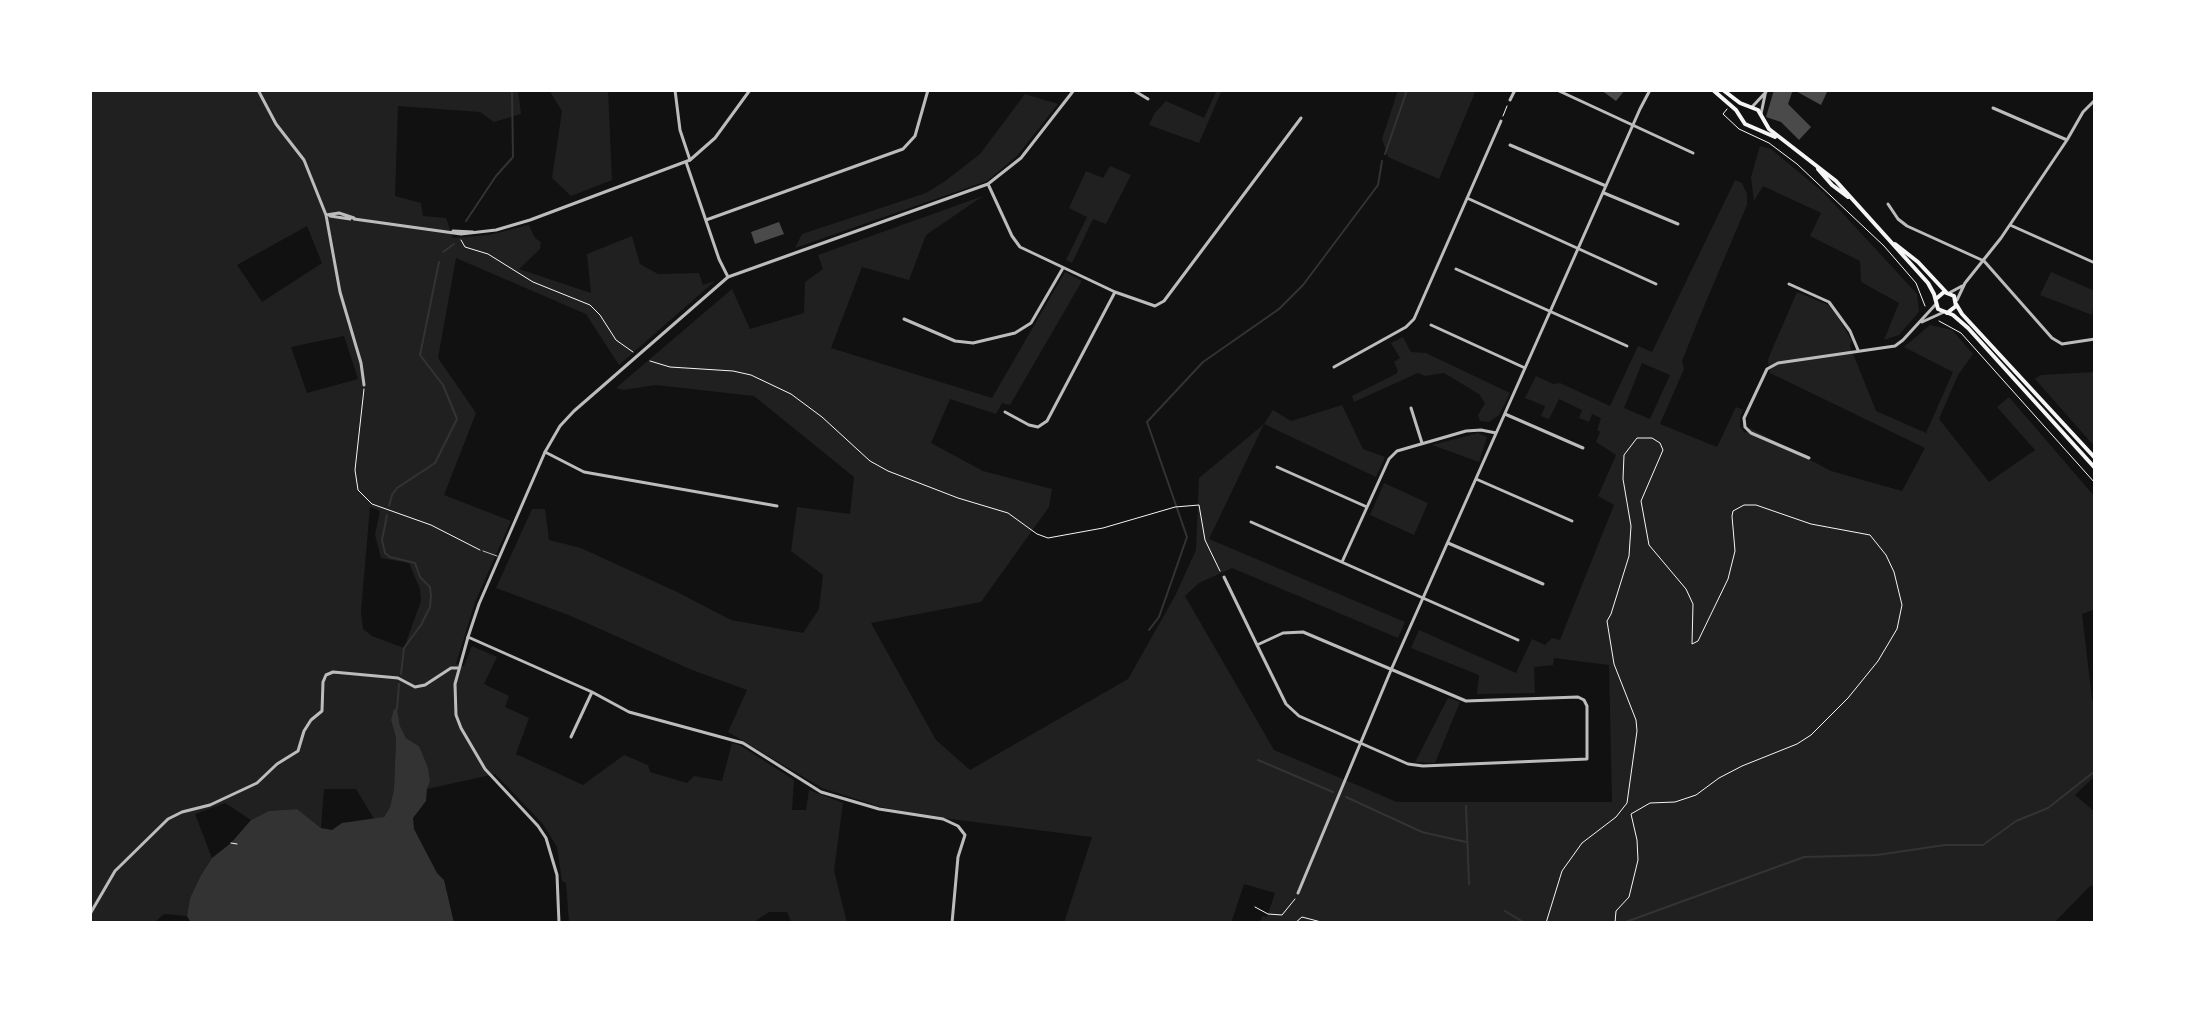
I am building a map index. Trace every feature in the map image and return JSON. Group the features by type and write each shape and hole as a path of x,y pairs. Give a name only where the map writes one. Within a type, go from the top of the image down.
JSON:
{"main road":[{"path":"1713,90 1751,127 1780,139"},
{"path":"1723,90 1758,110 1766,127 1836,181 1928,283 1936,302 1945,312 1968,328 2095,468"},
{"path":"1742,120 1743,113 1750,108"},
{"path":"1751,127 1757,126 1761,117"},
{"path":"1890,240 1909,253 1954,296 1962,314 2095,458"},
{"path":"1936,302 1939,295 1948,292"},
{"path":"1945,312 1953,310 1956,303"}],"street":[{"path":"258,90 276,124 304,160 326,215 347,321 361,363 364,385"},
{"path":"675,90 688,161 728,277"},
{"path":"326,215 461,234 520,224 688,161 715,138 750,90"},
{"path":"706,220 903,149 915,136 928,90"},
{"path":"559,923 557,875 551,849 538,826 485,769 466,740 456,715 455,684 468,637 500,557 545,452 560,426 728,277 988,184 1021,158 1074,90"},
{"path":"1133,90 1148,99"},
{"path":"1510,100 1515,90"},
{"path":"1557,90 1693,153"},
{"path":"1298,893 1391,670 1649,90"},
{"path":"1750,108 1766,91"},
{"path":"1761,117 1766,91"},
{"path":"1956,303 1965,283 2010,225 2083,112 2095,100"},
{"path":"1993,108 2067,140"},
{"path":"988,184 1017,244 1115,292 1155,306 1164,301 1301,118"},
{"path":"1334,367 1406,327 1414,319 1501,121"},
{"path":"1510,145 1606,186"},
{"path":"1604,193 1678,224"},
{"path":"1467,198 1656,284"},
{"path":"1888,204 1907,226 1984,261 2052,338 2062,344 2095,339"},
{"path":"2010,225 2095,263"},
{"path":"452,232 461,229 473,232"},
{"path":"904,319 955,341 973,343 1015,333 1031,323 1063,268"},
{"path":"1456,269 1627,346"},
{"path":"1948,292 1965,283"},
{"path":"1789,284 1829,302 1850,331 1858,350"},
{"path":"1005,412 1038,427 1047,421 1115,292"},
{"path":"1809,458 1751,433 1745,427 1744,418 1765,373 1772,365 1895,346 1919,324 1936,302"},
{"path":"1919,324 1945,312"},
{"path":"1431,325 1525,368"},
{"path":"1411,408 1422,443"},
{"path":"1505,414 1583,448"},
{"path":"1342,562 1389,459 1397,451 1466,431 1496,433"},
{"path":"545,452 584,472 777,506"},
{"path":"1277,467 1367,507"},
{"path":"1476,479 1572,521"},
{"path":"1251,522 1518,640"},
{"path":"1448,543 1543,584"},
{"path":"1224,577 1257,645 1291,712 1408,764 1423,766 1587,759 1587,706 1578,697 1466,701 1303,632 1283,633 1257,645"},
{"path":"468,637 592,692 629,712 743,743 821,792 879,809 943,819 958,826 965,835 958,857 952,923"},
{"path":"90,914 115,871 168,819 218,802 257,783 277,764 298,751 304,731 322,711 326,675 333,672 398,678 415,687 425,685 451,668 458,668"},
{"path":"571,737 592,692"}],"lane":[{"path":"483,551 500,557"}],"path":[{"path":"1501,121 1510,100"},
{"path":"1729,107 1723,114 1739,129 1769,143 1797,164 1884,246 1916,283 1927,309"},
{"path":"461,234 465,247 488,254 553,291 590,305 616,340 633,352"},
{"path":"1947,325 1961,333 2095,483"},
{"path":"650,361 663,366 751,375 791,394 822,417 870,461 888,471 1008,513 1037,534 1048,538 1103,528 1175,507 1199,505 1205,540 1220,571"},
{"path":"364,385 355,470 358,490 372,504 431,525 483,551"},
{"path":"1546,923 1562,871 1582,843 1616,817 1627,803 1636,720 1614,664 1607,621 1629,556 1631,526 1623,479 1624,455 1637,438 1652,438 1660,443 1663,450 1641,501 1649,545 1686,589 1693,604 1692,644 1698,641 1728,579 1735,551 1733,511 1744,505 1756,505 1811,524 1870,535 1886,555 1897,580 1902,605 1897,629 1878,661 1848,698 1811,735 1797,744 1742,766 1696,795 1675,802 1650,803 1631,814 1638,860 1629,897 1616,911 1615,923"},
{"path":"231,843 237,844"},
{"path":"1255,907 1268,914 1282,915 1292,907 1298,893"},
{"path":"1295,923 1302,917 1325,923"}],"shaded area":[{"path":"90,90 518,90 521,114 494,122 480,112 398,106 395,196 421,203 423,216 446,218 453,238 489,235 529,225 535,238 541,242 540,249 519,269 591,293 587,254 632,236 640,264 658,274 699,273 703,285 715,281 619,365 586,314 456,258 438,358 476,413 444,495 511,521 475,602 456,664 464,666 472,646 497,657 484,684 509,696 505,707 529,718 516,754 583,785 624,755 648,765 650,772 687,783 694,776 722,781 732,743 794,780 792,810 806,810 809,790 843,803 834,870 847,923 792,923 787,912 769,912 752,923 569,923 566,883 562,881 557,847 543,824 495,774 427,789 430,781 419,746 406,738 397,709 391,720 396,738 394,789 384,817 374,819 356,789 324,789 321,828 297,809 269,811 251,820 225,803 195,814 212,858 190,898 187,916 164,914 154,923 90,923","holes":["307,226 322,263 262,302 237,265","344,336 358,379 307,393 291,347","370,507 380,511 375,535 381,558 409,563 420,589 421,601 404,648 372,636 363,629 361,611"]},
{"path":"549,90 608,90 612,180 571,196 552,178 562,111"},
{"path":"1217,90 1222,90 1199,143 1149,125 1166,101 1204,118"},
{"path":"1398,90 1476,90 1439,179 1388,157 1382,139"},
{"path":"1025,94 1058,104 1017,156 987,181 795,248 802,234 926,193 944,182 980,154"},
{"path":"1760,146 1771,149 1824,193 1917,294 1919,312 1899,335 1884,340 1899,303 1861,282 1860,261 1810,236 1821,213 1763,186 1754,201 1751,177"},
{"path":"1110,166 1131,175 1106,224 1093,219 1072,263 1066,260 1087,217 1069,208 1086,171 1103,178"},
{"path":"1735,180 1742,183 1747,194 1747,205 1682,361 1684,369 1660,424 1717,447 1736,407 1743,410 1740,427 1745,433 1750,428 1831,471 1902,491 1925,448 1770,373 1768,360 1797,292 1828,305 1852,341 1850,346 1876,411 1926,433 1953,372 1904,347 1930,325 1952,330 1973,354 1958,375 1939,419 1989,482 2035,450 1997,407 2009,397 2095,497 2095,609 2082,614 2095,704 2095,776 2075,795 2095,812 2095,888 2091,885 2054,923 1260,923 1262,916 1267,917 1275,893 1244,884 1231,923 1064,923 1092,837 935,817 881,807 822,788 728,732 747,690 496,588 532,509 545,509 549,540 581,548 731,620 803,633 819,609 823,575 791,551 797,507 850,514 854,477 754,396 656,385 623,390 616,388 732,289 750,329 804,313 805,282 823,269 818,255 983,196 926,235 909,280 862,267 831,348 992,398 1065,272 1082,281 1010,405 1002,403 996,414 950,399 931,443 983,471 1052,489 1049,507 981,602 871,623 936,740 970,770 1128,679 1175,596 1196,550 1199,478 1264,424 1209,539 1405,622 1398,638 1232,568 1199,583 1185,596 1274,750 1397,802 1612,802 1609,665 1554,658 1553,665 1534,667 1535,693 1477,694 1479,675 1411,648 1419,630 1516,673 1532,639 1545,645 1552,638 1560,640 1614,505 1598,496 1616,455 1596,442 1601,418 1592,414 1589,422 1579,418 1582,410 1559,399 1549,419 1541,416 1545,406 1525,398 1536,376 1553,384 1560,383 1610,406 1638,346 1652,352","holes":["1642,363 1670,375 1650,419 1624,408"]},
{"path":"2051,272 2095,291 2092,315 2040,295"},
{"path":"1403,337 1411,352 1426,353 1510,393 1499,415 1489,422 1480,421 1478,415 1485,403 1479,394 1444,373 1425,376 1418,373 1354,402 1352,396 1396,374 1398,371 1394,362 1400,358 1391,343"},
{"path":"2095,372 2095,447 2035,379 2041,375"},
{"path":"1342,405 1363,449 1385,457 1376,477 1264,424 1273,410 1291,421"},
{"path":"1478,433 1487,437 1479,462 1432,445"},
{"path":"1384,483 1428,503 1414,535 1370,515"},
{"path":"1448,698 1460,702 1435,763 1415,762"},
{"path":"394,709 397,709 406,738 419,746 428,768 430,781 426,801 413,818 414,829 437,873 444,880 454,923 191,923 187,916 190,898 201,875 212,858 231,843 251,820 269,811 297,809 321,828 332,830 342,823 384,817 394,789 396,738 391,720"}],"building":[{"path":"1601,90 1625,90 1616,101"},
{"path":"1774,90 1793,90 1788,104 1811,127 1799,140 1781,122 1766,117"},
{"path":"1794,90 1828,90 1821,105"},
{"path":"779,222 784,234 755,244 751,232"}],"waterway":[{"path":"466,221 496,176 513,157 512,90"},
{"path":"1385,154 1407,90"},
{"path":"1149,630 1159,617 1187,537 1147,422 1203,362 1279,309 1303,285 1378,185 1382,161"},
{"path":"443,252 454,244"},
{"path":"389,506 397,488 435,463 457,419 443,385 420,355 439,262"},
{"path":"387,515 382,540 385,553 415,563 420,577 430,587 431,596 430,607 421,625 404,648 401,674"},
{"path":"397,709 399,684"},
{"path":"1258,760 1333,792"},
{"path":"1623,923 1804,857 1877,855 1945,845 1983,845 2016,821 2048,808 2095,771"},
{"path":"1346,797 1422,832 1466,842"},
{"path":"1466,806 1469,884"},
{"path":"1505,911 1525,923"}]}
